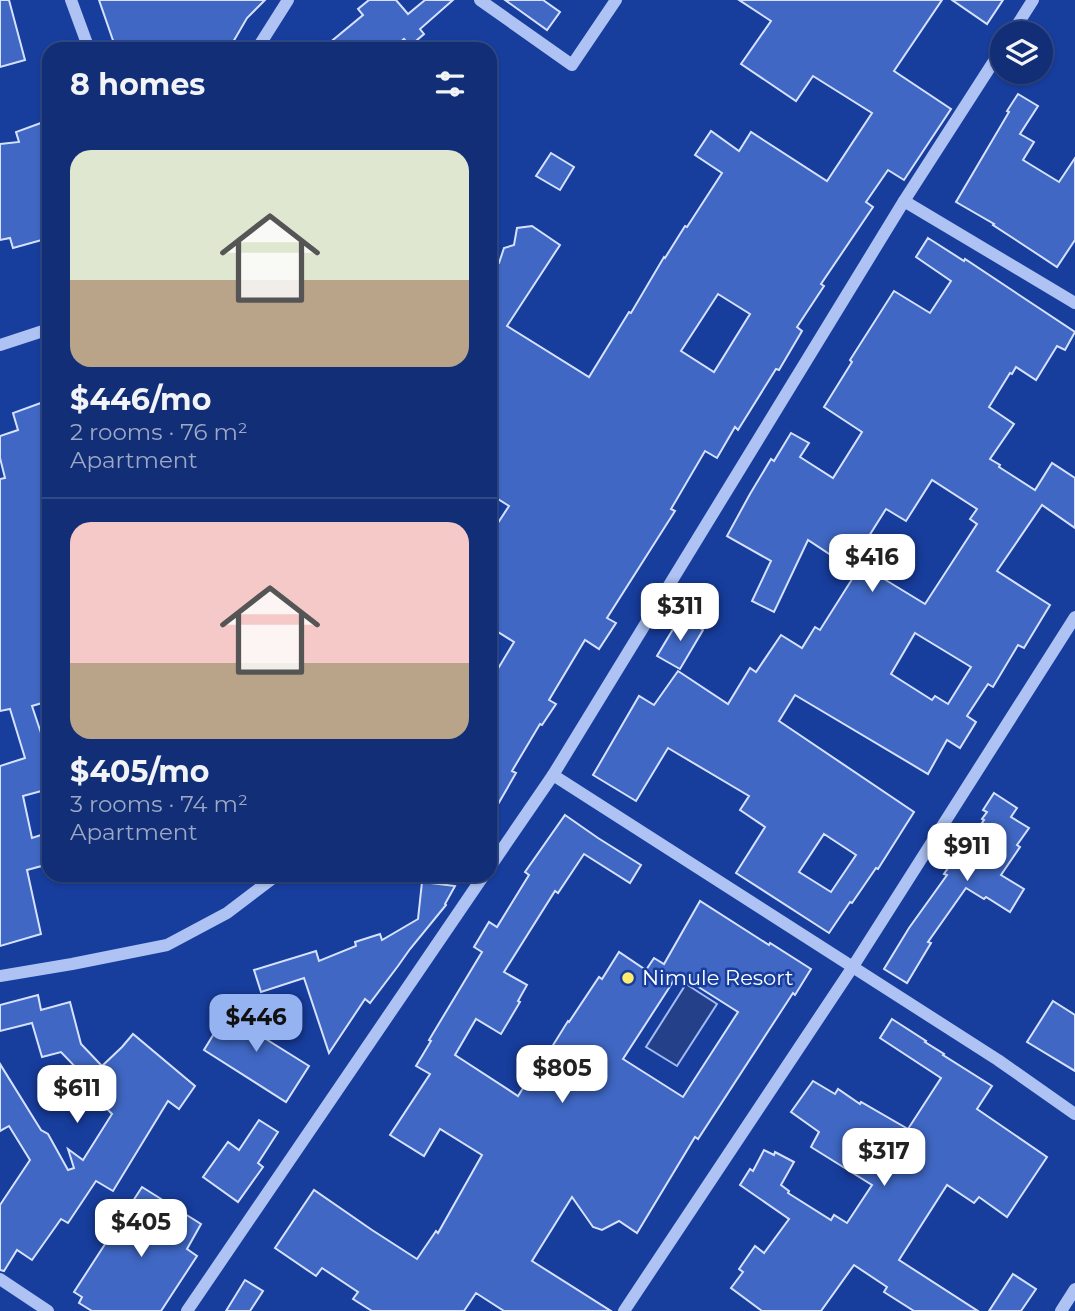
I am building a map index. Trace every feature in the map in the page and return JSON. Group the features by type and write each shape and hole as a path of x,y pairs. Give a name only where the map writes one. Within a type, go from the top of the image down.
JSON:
{"street":[{"path":"71,0 86,42"},
{"path":"261,42 288,0"},
{"path":"480,0 572,65 616,0"},
{"path":"1020,21 1033,0"},
{"path":"497,857 553,775 904,201 990,67"},
{"path":"904,201 1075,303"},
{"path":"0,345 42,331"},
{"path":"624,1311 852,968 1075,617"},
{"path":"553,775 998,1060 1075,1114"},
{"path":"0,976 167,945 227,913 268,882"},
{"path":"187,1311 479,882"},
{"path":"0,1279 48,1311"},
{"path":"1061,1311 1075,1289"}],"water":[{"path":"686,984 717,1004 677,1066 646,1047"}],"building":[{"path":"0,0 9,0 25,60 0,67"},
{"path":"99,0 265,0 247,18 233,42 114,42"},
{"path":"369,0 396,0 408,14 425,0 453,0 420,29 424,34 415,42 407,42 404,39 400,42 330,42 363,15 358,9"},
{"path":"505,0 543,0 560,12 547,30"},
{"path":"739,0 942,0 894,71 951,109 904,180 888,170 866,202 873,207 821,284 824,286 797,327 802,331 779,370 776,369 738,430 735,427 717,458 705,451 671,509 675,511 607,618 616,623 599,649 585,640 549,700 556,704 542,725 540,724 512,771 516,773 497,806 497,670 514,642 497,631 497,524 509,506 497,498 497,265 504,248 514,245 517,228 532,226 560,245 507,326 589,377 664,257 722,173 695,155 711,131 739,151 751,132 827,181 872,113 813,76 796,101 741,64 771,21","holes":["718,294 750,314 714,372 681,351"]},
{"path":"952,0 1003,0 987,24"},
{"path":"1018,94 1038,106 1020,134 1034,142 1023,160 1059,182 1075,158 1075,240 1057,267 956,202"},
{"path":"42,123 42,240 13,248 10,238 0,240 0,144 19,142 16,132"},
{"path":"551,153 574,167 560,190 536,176"},
{"path":"928,238 964,261 965,259 1075,332 1065,350 1057,346 1036,380 1016,367 989,407 1014,424 990,459 1035,490 1052,463 1075,478 1075,528 1042,505 997,571 1050,605 1024,648 1018,645 993,687 988,684 967,716 976,722 960,748 947,740 928,774 795,695 779,721 914,812 878,869 876,868 829,933 736,873 765,827 740,810 749,796 668,748 636,801 593,775 639,696 654,705 678,671 728,704 750,668 756,672 781,635 802,648 815,627 820,630 861,565 925,604 977,524 970,519 977,509 932,480 906,521 886,509 864,544 870,548 855,571 808,540 774,612 752,601 771,561 727,536 771,459 774,461 791,433 809,443 800,457 833,478 862,432 824,407 852,362 850,360 894,291 930,313 951,281 916,257","holes":["915,633 971,667 948,704 935,696 932,700 891,674","824,834 856,855 831,892 799,872"]},
{"path":"42,403 42,703 32,706 42,736 42,791 23,796 32,838 41,835 42,839 42,866 27,870 41,934 0,946 0,766 25,758 10,709 0,711 0,479 5,478 0,458 0,436 18,430 13,413"},
{"path":"681,616 703,630 680,669 657,656"},
{"path":"994,793 1017,808 1011,817 1029,828 1001,875 1024,889 1010,912 966,888 928,942 931,943 907,983 884,969 947,875 944,874 956,856 959,858 984,820 982,819 987,812 983,810"},
{"path":"565,815 641,865 630,883 584,854 558,893 555,891 504,972 527,985 501,1034 476,1019 455,1055 518,1096 568,1021 599,977 602,979 619,952 646,970 654,958 664,964 700,901 811,969 698,1139 695,1137 637,1233 619,1221 602,1230 593,1227 572,1197 532,1261 611,1311 504,1311 476,1293 464,1311 372,1311 353,1299 358,1292 322,1268 316,1276 275,1248 314,1190 417,1259 436,1231 438,1233 482,1155 440,1129 424,1156 390,1135 430,1074 416,1066 482,952 474,947 489,922 497,927 529,875 525,872","holes":["678,974 738,1012 683,1097 623,1059"]},
{"path":"422,882 455,886 446,905 370,1003 365,999 329,1053 304,978 261,992 254,970 316,951 319,961 356,946 355,942 380,934 382,940 418,919"},
{"path":"38,995 41,1010 70,1002 81,1044 102,1066 133,1034 195,1086 179,1109 168,1101 113,1191 96,1181 68,1223 61,1219 32,1260 17,1250 4,1271 0,1270 0,1205 30,1160 9,1126 0,1131 0,1064 41,1130 48,1134 68,1170 74,1168 68,1149 83,1160 112,1114 82,1083 86,1078 61,1052 42,1057 32,1023 0,1031 0,1005"},
{"path":"1053,1001 1075,1015 1075,1071 1027,1042"},
{"path":"245,1002 263,1012 253,1031 309,1066 286,1102 204,1050 226,1014 235,1020"},
{"path":"892,1019 992,1086 977,1109 1047,1157 1007,1217 979,1197 974,1203 947,1185 899,1260 978,1311 914,1311 884,1292 887,1287 854,1265 821,1311 762,1311 731,1288 743,1272 739,1269 755,1246 764,1253 789,1219 740,1185 750,1169 753,1171 764,1150 774,1155 775,1152 794,1162 781,1185 788,1193 831,1220 834,1215 847,1223 872,1185 811,1147 819,1132 791,1112 813,1081 835,1094 838,1089 860,1104 861,1102 908,1129 941,1078 880,1038"},
{"path":"259,1120 278,1132 258,1163 263,1167 238,1202 203,1177 228,1142 239,1150"},
{"path":"142,1187 201,1224 187,1249 197,1256 161,1311 92,1311 79,1303 82,1297 74,1292"},
{"path":"1013,1274 1036,1289 1021,1311 989,1311"},
{"path":"245,1280 263,1291 250,1311 226,1311"}],"place":[{"name":"Nimule Resort","path":"628,978"}]}
